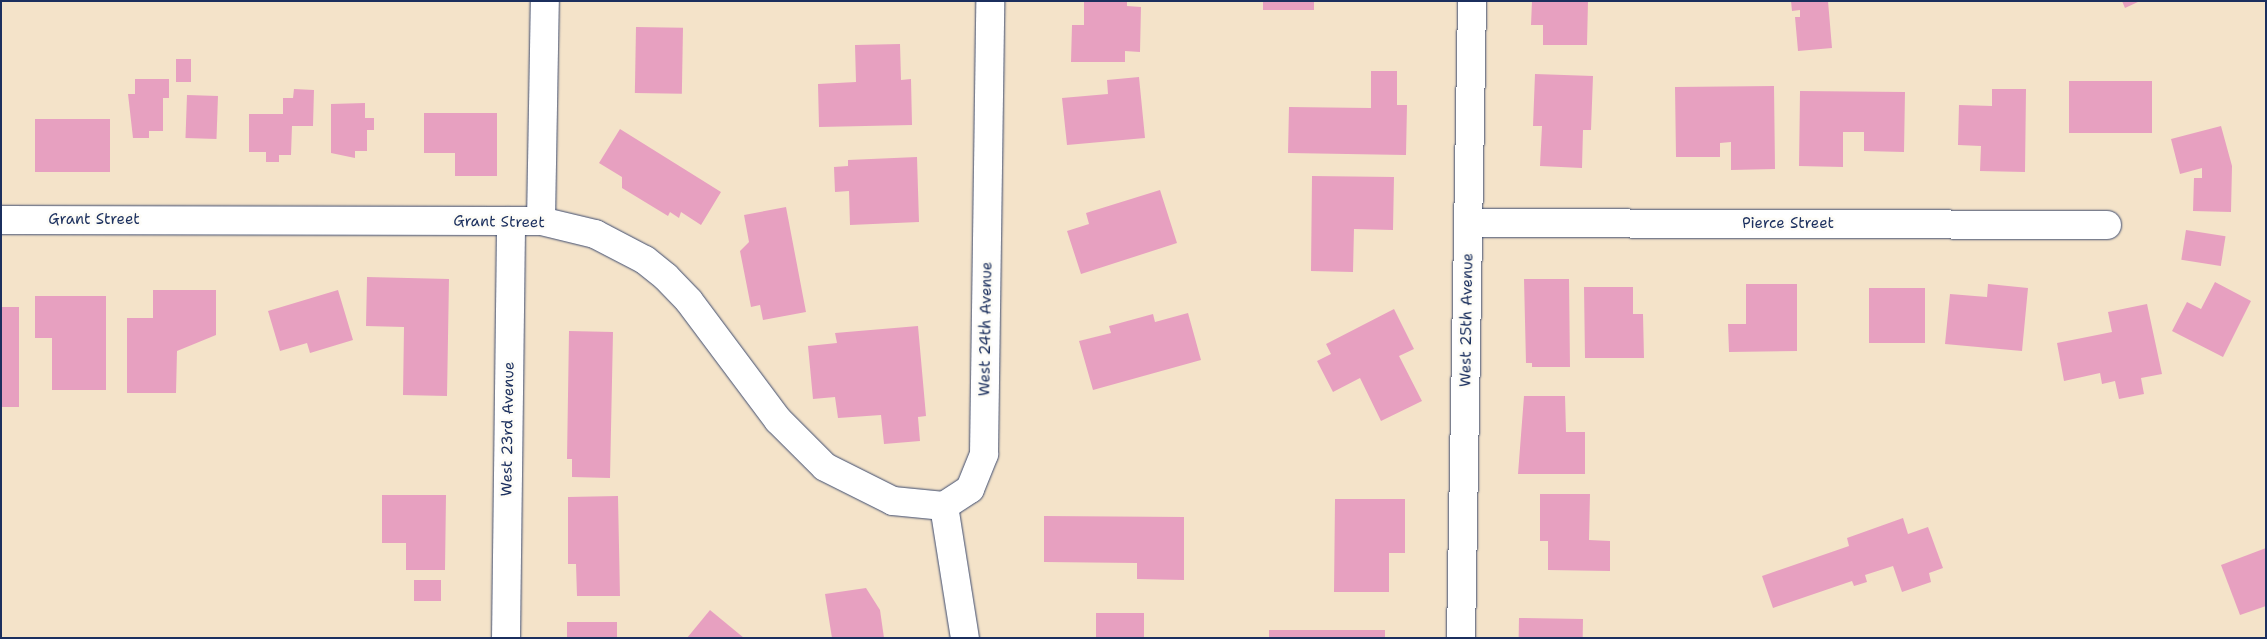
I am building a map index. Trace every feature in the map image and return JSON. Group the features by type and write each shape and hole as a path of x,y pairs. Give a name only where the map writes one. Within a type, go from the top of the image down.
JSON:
{"street":[{"path":"541,221 545,1"},
{"name":"West 24th Avenue","path":"944,506 970,489 984,454 990,1"},
{"name":"West 25th Avenue","path":"1461,638 1472,1"},
{"name":"Grant Street","path":"1,220 541,221 613,242 666,277 689,300 778,420 825,467 893,500 944,506"},
{"name":"West 23rd Avenue","path":"506,638 511,221"},
{"name":"Pierce Street","path":"1469,224 2107,225"},
{"path":"944,506 965,638"}],"building":[{"path":"1084,1 1127,1 1127,6 1141,7 1140,52 1125,51 1125,62 1071,62 1072,25 1084,25"},
{"path":"1263,1 1314,1 1314,10 1263,10"},
{"path":"1532,1 1588,1 1587,45 1543,45 1543,25 1531,25"},
{"path":"1791,1 1828,1 1832,48 1798,51 1795,17 1800,17 1800,10 1792,11"},
{"path":"2122,1 2140,1 2125,8"},
{"path":"636,27 683,28 682,94 635,93"},
{"path":"900,44 901,80 911,79 912,125 819,127 818,84 856,82 855,45"},
{"path":"176,59 191,59 191,82 176,82"},
{"path":"1371,71 1397,71 1397,105 1407,105 1406,155 1288,153 1289,107 1371,108"},
{"path":"1535,74 1593,76 1591,130 1583,130 1582,168 1540,166 1542,126 1533,126"},
{"path":"1139,77 1145,138 1067,145 1062,98 1108,94 1107,80"},
{"path":"135,79 169,79 169,98 163,98 163,131 149,131 149,138 133,138 128,94 135,94"},
{"path":"2069,81 2152,81 2152,133 2069,133"},
{"path":"1774,86 1775,169 1731,170 1731,142 1720,143 1720,157 1676,157 1675,87"},
{"path":"294,89 314,90 313,126 292,126 291,155 279,155 279,162 266,162 266,152 249,152 249,114 283,114 283,98 293,98"},
{"path":"1992,89 2026,89 2025,172 1980,171 1981,146 1958,145 1959,105 1992,106"},
{"path":"1800,91 1905,92 1904,152 1864,151 1864,132 1843,132 1843,167 1799,166"},
{"path":"187,95 218,96 216,139 185,138"},
{"path":"365,103 365,118 374,118 374,130 367,130 367,151 355,151 355,158 331,153 331,104"},
{"path":"424,113 497,113 497,176 455,176 455,153 424,153"},
{"path":"35,119 110,119 110,172 35,172"},
{"path":"2221,126 2232,166 2231,212 2193,211 2194,178 2202,178 2202,168 2180,174 2171,139"},
{"path":"620,129 721,192 701,225 681,212 679,218 670,212 668,216 622,188 622,177 599,163"},
{"path":"917,157 919,222 850,225 849,191 835,192 834,167 848,166 848,160"},
{"path":"1312,176 1394,177 1393,230 1354,229 1353,272 1311,271"},
{"path":"1160,190 1177,243 1081,274 1067,231 1089,224 1086,213"},
{"path":"786,207 806,312 763,320 760,305 751,307 740,251 749,242 744,215"},
{"path":"2186,230 2226,236 2221,266 2181,260"},
{"path":"367,277 449,279 447,396 403,395 404,327 366,326"},
{"path":"1524,279 1569,279 1570,367 1532,367 1532,363 1526,363"},
{"path":"2215,282 2251,301 2223,357 2172,331 2187,302 2201,309"},
{"path":"1746,284 1797,284 1797,351 1729,352 1728,324 1746,324"},
{"path":"1988,284 2028,288 2022,351 1945,344 1950,294 1987,297"},
{"path":"1584,287 1633,287 1633,314 1643,314 1644,358 1585,358"},
{"path":"1869,288 1925,288 1925,343 1869,343"},
{"path":"153,290 216,290 216,335 177,351 176,393 127,393 127,318 153,318"},
{"path":"338,290 353,340 310,353 307,343 280,351 268,311"},
{"path":"35,296 106,296 106,390 52,390 52,338 35,338"},
{"path":"2147,304 2162,374 2141,378 2144,394 2119,399 2115,381 2102,384 2100,373 2064,381 2057,343 2112,332 2108,312"},
{"path":"1,307 19,307 19,407 1,407"},
{"path":"1394,309 1414,349 1399,356 1422,401 1381,421 1360,378 1333,392 1317,361 1331,354 1326,344"},
{"path":"1188,313 1201,360 1093,390 1079,341 1111,333 1109,326 1153,314 1155,322"},
{"path":"918,326 926,416 918,417 920,441 884,444 881,415 838,418 835,397 813,399 808,346 837,343 835,333"},
{"path":"569,331 613,332 610,478 572,477 572,459 567,459"},
{"path":"1524,396 1565,396 1566,432 1585,432 1585,474 1518,474"},
{"path":"1540,494 1590,494 1589,540 1610,541 1610,571 1548,570 1548,541 1540,541"},
{"path":"382,495 446,495 445,570 406,570 406,543 382,543"},
{"path":"618,496 620,596 577,596 576,564 568,564 568,497"},
{"path":"1335,499 1405,499 1405,553 1389,553 1389,592 1334,592"},
{"path":"1044,516 1184,517 1184,580 1137,579 1137,563 1044,562"},
{"path":"1903,518 1908,534 1928,527 1943,568 1929,573 1931,582 1902,592 1893,566 1865,575 1867,582 1854,586 1852,581 1773,608 1762,576 1849,546 1847,538"},
{"path":"2266,548 2266,606 2240,615 2221,565"},
{"path":"414,580 441,580 441,601 414,601"},
{"path":"866,588 880,610 884,638 832,638 825,594"},
{"path":"710,610 744,638 687,638"},
{"path":"1096,613 1144,613 1144,638 1096,638"},
{"path":"1519,618 1583,619 1583,638 1519,638"},
{"path":"567,622 617,622 617,638 567,638"},
{"path":"1269,630 1385,630 1385,638 1269,638"}]}
